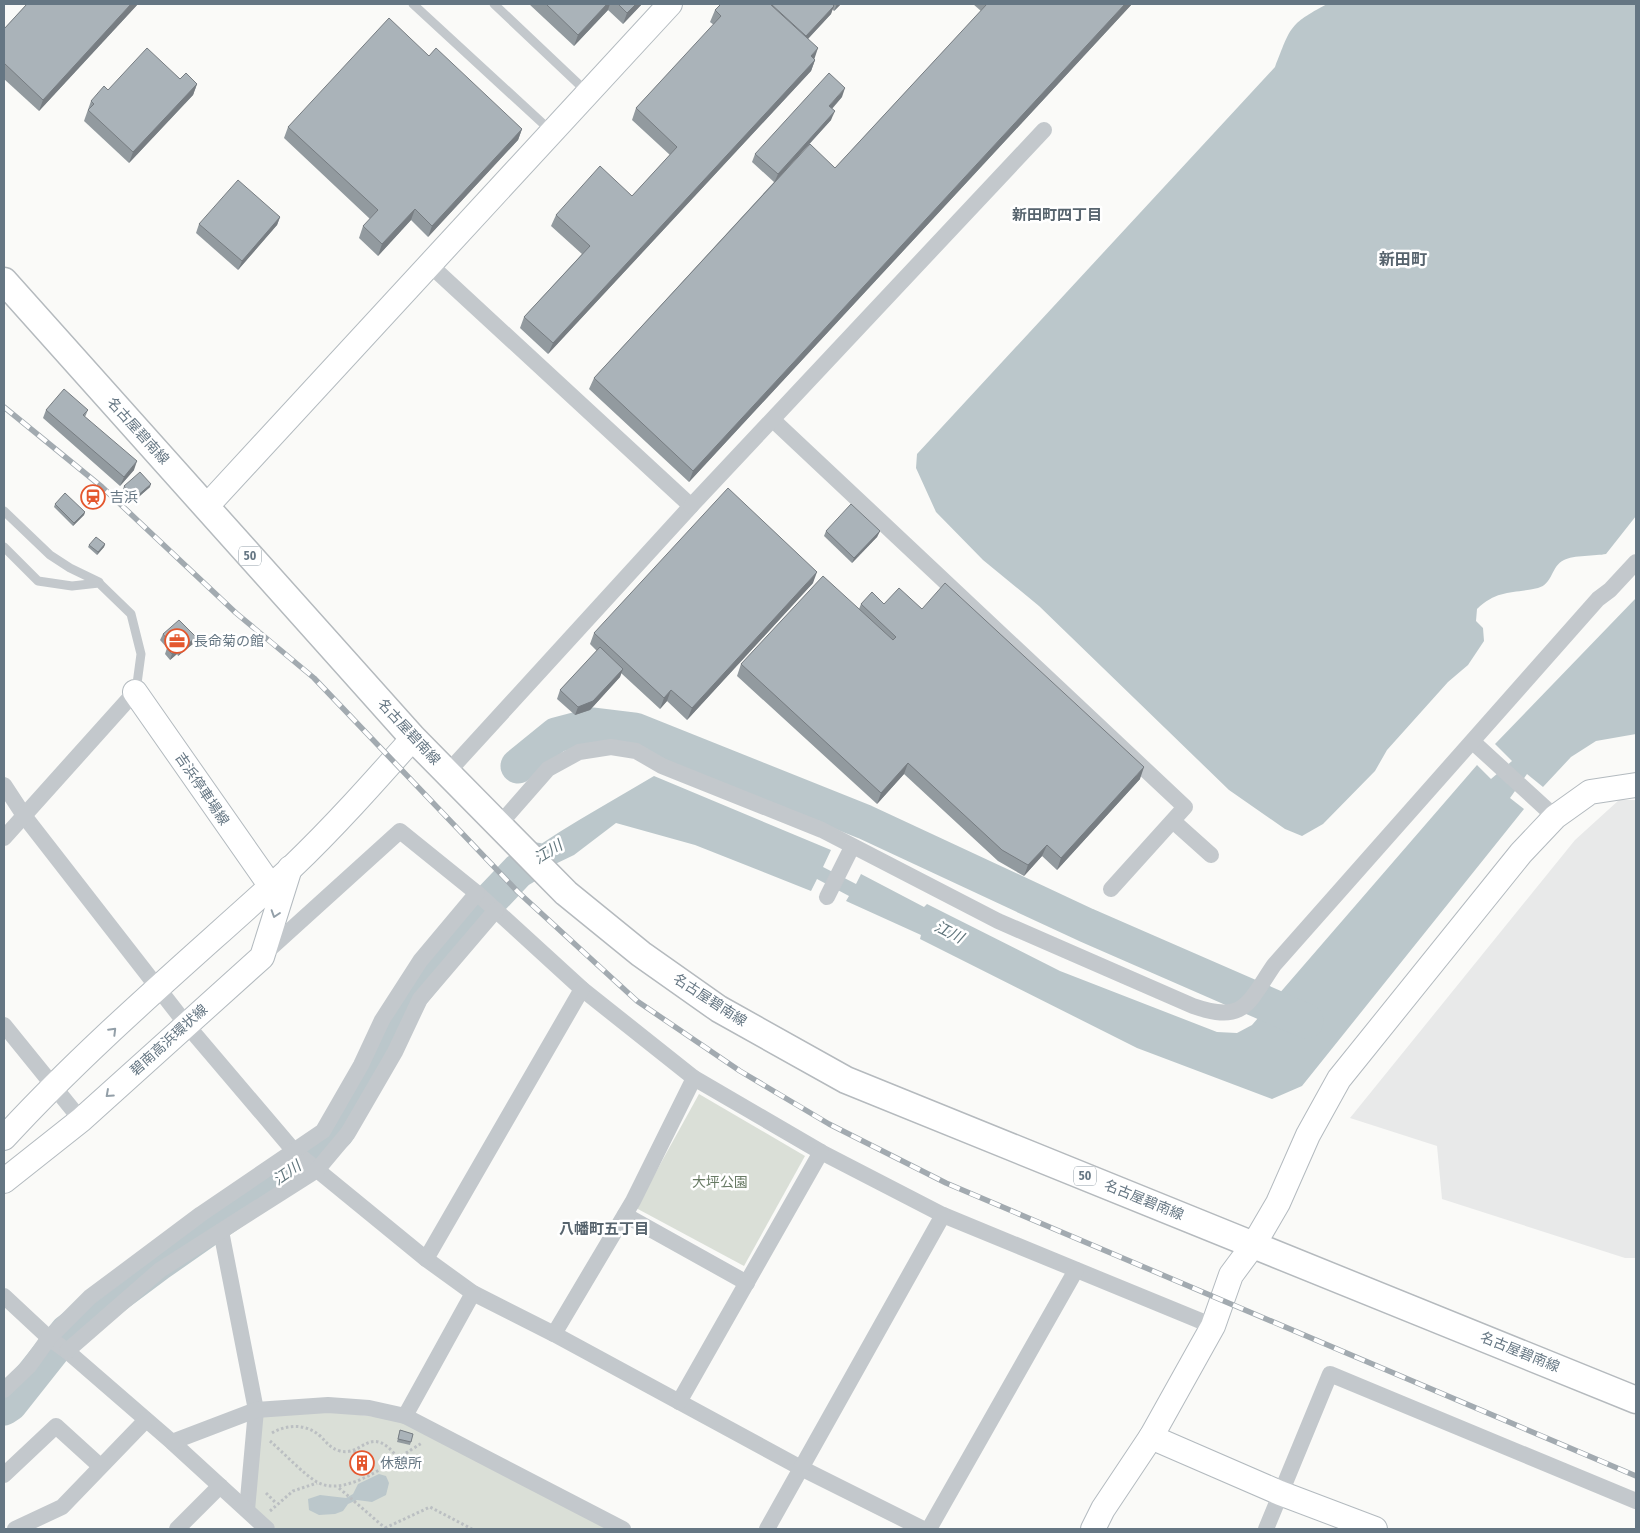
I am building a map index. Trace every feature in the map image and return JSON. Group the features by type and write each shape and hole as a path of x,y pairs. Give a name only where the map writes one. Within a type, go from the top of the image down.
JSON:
{"main road":[{"name":"名古屋碧南線","path":"4,281 413,738 566,893 641,954 719,1009 846,1080 1636,1400"}],"street":[{"path":"206,507 670,4"},
{"path":"447,772 691,506 774,420 1044,130"},
{"path":"429,264 691,506"},
{"path":"774,420 1186,807 1111,889"},
{"path":"500,826 548,769 579,752 611,747 636,751 662,766 822,830 852,848 998,921 1193,1006 1211,1013 1231,1013 1244,1008 1274,965 1477,747 1598,599 1610,590 1636,562"},
{"path":"4,838 136,692"},
{"name":"吉浜停車場線","path":"136,692 270,885"},
{"path":"4,1138 52,1086 102,1041 158,986 290,868 361,797 413,738"},
{"path":"1477,747 1548,811"},
{"path":"4,785 25,817 186,1024 295,1151 426,1259 473,1292 801,1468 924,1529"},
{"path":"1093,1529 1104,1509 1152,1437 1212,1326 1231,1275 1254,1244 1278,1203 1308,1134 1339,1079 1521,853 1548,811 1590,792 1636,785"},
{"path":"1173,821 1211,854"},
{"path":"262,956 400,831 477,893 582,989 694,1078 821,1152 943,1215 1212,1326"},
{"path":"827,896 852,848"},
{"path":"262,956 290,868"},
{"path":"4,1390 29,1366 49,1339 90,1297 201,1214 323,1131 361,1065 382,1020 420,961 477,893"},
{"path":"66,1351 160,1270 317,1170 348,1133 395,1052 420,1000 495,910"},
{"name":"碧南高浜環状線","path":"4,1181 81,1120 262,956"},
{"path":"426,1259 582,989"},
{"path":"4,1025 81,1120"},
{"path":"554,1334 625,1214 694,1078"},
{"path":"678,1402 821,1152"},
{"path":"625,1214 747,1283"},
{"path":"767,1529 943,1215"},
{"path":"221,1231 256,1410 247,1510"},
{"path":"929,1529 1076,1270"},
{"path":"405,1416 473,1292"},
{"path":"4,1296 49,1339 66,1351 172,1442 247,1510 260,1527"},
{"path":"1266,1529 1330,1374 1636,1501"},
{"path":"172,1442 256,1410 328,1405 369,1408 405,1416 623,1529"},
{"path":"15,1529 62,1507 146,1420"},
{"path":"4,1476 56,1426 100,1466"},
{"path":"1152,1437 1280,1493 1375,1529"},
{"path":"177,1529 220,1486"}],"lane":[{"path":"413,4 551,132"},
{"path":"494,4 588,92"},
{"path":"4,511 50,555 70,568 100,583 131,614 141,654 136,692"},
{"path":"4,546 38,581 72,586 100,583"}],"path":[{"path":"398,1458 389,1446 376,1442 364,1443 354,1451 342,1452 328,1447 321,1437 310,1428 294,1426 278,1429 264,1437 318,1482 338,1487 385,1529 430,1507 472,1529"},
{"path":"338,1487 360,1480 440,1433"},
{"path":"354,1451 358,1456"},
{"path":"260,1527 276,1504 293,1491 318,1482"},
{"path":"264,1485 266,1492 276,1504"}],"shaded area":[{"path":"1619,800 1636,800 1636,1258 1625,1258 1442,1199 1437,1146 1350,1118 1575,840"}],"green space":[{"name":"大坪公園","path":"699,1094 805,1156 744,1266 636,1208"},
{"path":"327,1411 403,1420 610,1529 276,1529 251,1506 262,1416"}],"water":[{"path":"1327,4 1636,4 1636,516 1606,554 1573,557 1564,560 1557,566 1547,583 1543,586 1499,595 1477,609 1476,621 1483,628 1484,641 1468,665 1448,682 1387,750 1375,771 1323,824 1302,836 1285,829 1229,790 1039,606 983,560 936,512 916,468 917,454 1275,67 1292,28 1305,17"},
{"path":"1636,598 1636,734 1596,741 1571,757 1543,787 1527,774 1510,798 1524,809 1302,1086 1272,1099 1137,1048 920,939 921,935 846,901 849,896 817,879 811,891 695,845 616,823 574,855 526,878 503,895 491,883 529,852 590,813 654,776 831,850 823,867 856,884 861,874 924,907 927,904 1060,971 1217,1032 1237,1033 1252,1025 1477,765 1491,779 1512,761 1495,744"},
{"path":"379,1474 386,1476 389,1483 386,1495 372,1502 357,1500 348,1504 343,1511 335,1514 319,1515 309,1510 308,1499 320,1495 346,1498 353,1494 358,1484"}],"building":[{"path":"27,4 131,4 43,100 4,63 4,29"},
{"path":"546,4 607,4 578,35"},
{"path":"618,4 636,4 627,13"},
{"path":"721,4 770,4 818,48 811,56 815,60 553,343 524,317 590,246 556,215 600,166 632,196 677,147 636,108 721,16 715,10"},
{"path":"771,4 832,4 834,6 806,36"},
{"path":"987,4 1125,4 693,471 594,378 810,144 835,168"},
{"path":"389,18 429,56 436,48 522,129 432,226 415,209 382,244 363,226 378,210 288,127"},
{"path":"147,48 180,79 186,73 197,84 133,152 88,110 94,104 91,101 104,86 108,90"},
{"path":"829,73 845,88 829,106 835,111 778,174 755,154"},
{"path":"238,180 280,217 242,261 199,224"},
{"path":"64,389 88,410 83,415 137,461 124,477 46,410"},
{"path":"140,472 151,484 135,498 124,486"},
{"path":"728,488 817,572 692,708 671,690 664,698 594,633"},
{"path":"65,493 85,512 74,523 55,504"},
{"path":"851,504 880,531 854,558 826,531"},
{"path":"96,537 105,544 98,552 89,545"},
{"path":"823,576 893,640 896,637 861,604 872,592 884,604 899,588 922,609 945,583 1144,767 1061,858 1047,845 1028,865 1002,850 908,763 881,793 741,664"},
{"path":"179,620 196,637 181,650 179,648 172,654 167,648 171,644 163,634"},
{"path":"600,647 623,669 593,701 578,707 560,690"},
{"path":"400,1430 413,1434 411,1442 398,1439"},
{"path":"364,1455 368,1460 362,1465 358,1460"}],"waterway":[{"path":"518,766 556,735 594,725 635,730 865,822 1086,925 1306,1021"},
{"name":"江川","path":"4,1408 10,1404 67,1332 158,1264 312,1156 337,1132 411,995 478,913 518,871 536,860"}],"railway":[{"path":"4,407 102,487 236,613 314,678 518,892 637,1001 740,1071 829,1124 946,1183 1636,1476"}],"place":[{"name":"吉浜","path":"93,497"},
{"name":"長命菊の館","path":"177,641"},
{"name":"休憩所","path":"362,1463"}],"district":[{"name":"新田町四丁目","path":"1057,215"},
{"name":"新田町","path":"1403,259"},
{"name":"八幡町五丁目","path":"604,1229"}]}
